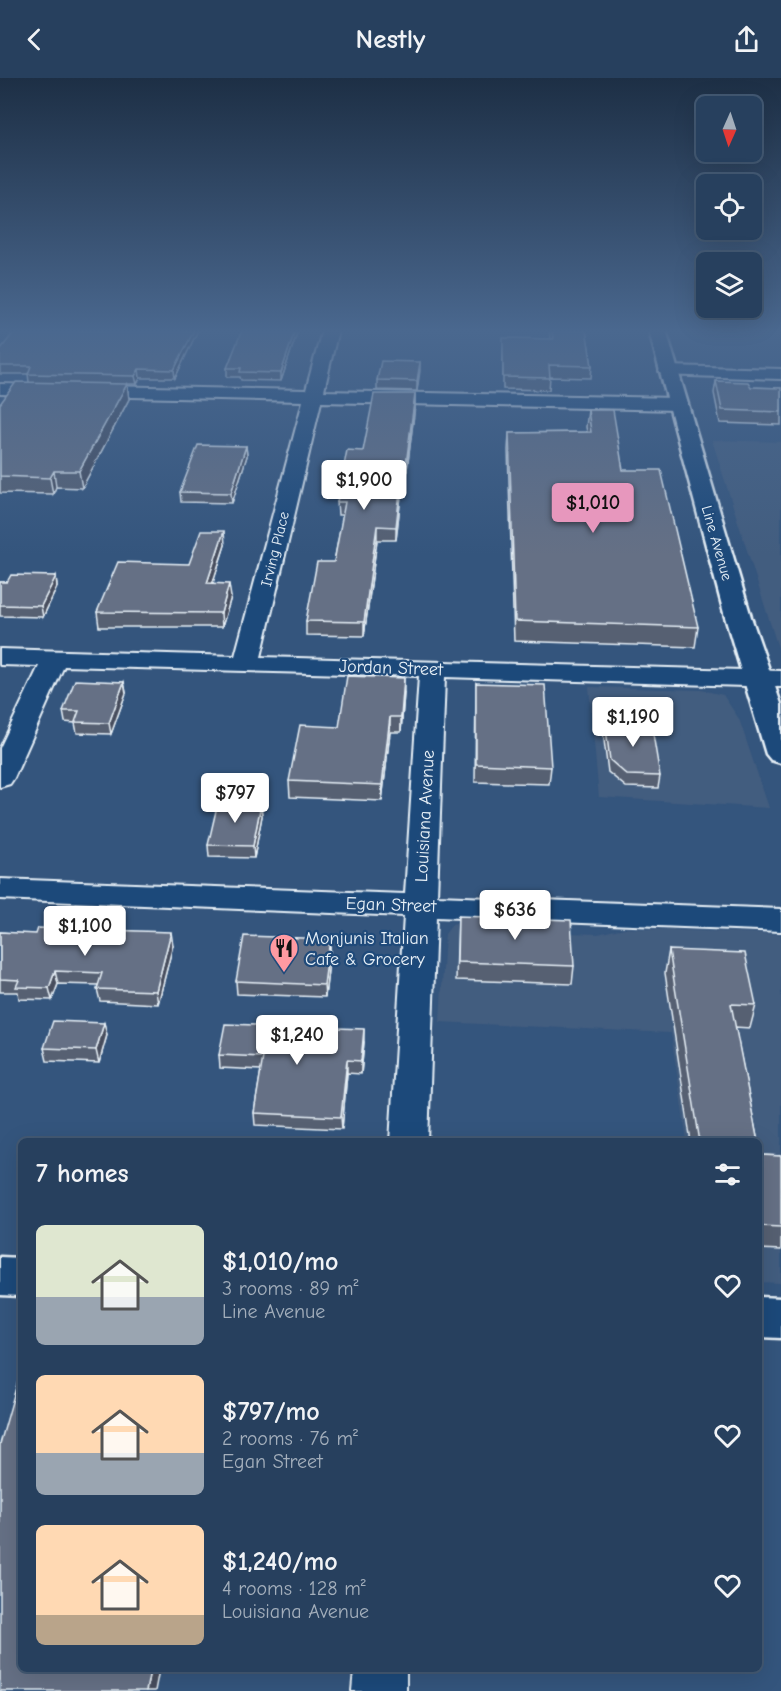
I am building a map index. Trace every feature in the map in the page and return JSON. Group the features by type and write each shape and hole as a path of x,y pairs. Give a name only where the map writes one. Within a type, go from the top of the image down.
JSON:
{"main road":[{"name":"Line Avenue","path":"678,405 738,617 770,679 781,754"},
{"path":"0,1276 18,1277"},
{"path":"762,1317 781,1318"}],"street":[{"name":"Irving Place","path":"246,664 312,405"},
{"name":"Jordan Street","path":"0,657 770,679"},
{"path":"0,778 55,659"},
{"name":"Louisiana Avenue","path":"409,1138 432,670"},
{"name":"Egan Street","path":"0,890 781,920"},
{"path":"379,1691 380,1672"}],"shaded area":[{"path":"712,440 781,442 781,657"},
{"path":"589,687 701,690 723,695 739,719 769,808 599,797"},
{"path":"463,920 536,932 598,934 624,928 781,934 781,1283 762,1282 762,1138 687,1138 671,1033 440,1022 445,934 452,925"}],"building":[{"path":"0,405 115,405 79,471 54,471 50,478 0,476"},
{"path":"372,405 414,405 406,465 403,465 396,527 377,526 364,622 306,621 317,562 334,562 345,502 337,502 347,450 363,451"},
{"path":"721,405 781,405 781,412 722,410"},
{"path":"588,410 613,410 623,470 661,470 698,627 515,621 509,433 591,432"},
{"path":"198,445 246,446 231,493 180,492"},
{"path":"201,531 224,531 207,583 229,584 221,613 97,612 118,562 189,564"},
{"path":"11,575 56,576 41,606 0,605 0,582 7,582"},
{"path":"347,676 404,678 401,717 390,717 382,785 289,781 300,725 339,727"},
{"path":"75,680 124,682 109,723 75,722 79,711 63,711"},
{"path":"476,683 545,685 551,767 476,764"},
{"path":"605,721 651,722 660,776 627,775 610,760"},
{"path":"218,802 261,804 253,846 208,845"},
{"path":"458,916 571,920 574,966 457,962"},
{"path":"38,928 171,932 156,991 97,989 102,973 55,971 49,988 16,987 19,980 0,979 0,932 36,934"},
{"name":"Monjunis Italian Cafe & Grocery","path":"244,936 330,939 324,985 236,981"},
{"path":"669,950 745,953 756,1005 731,1004 757,1138 699,1138"},
{"path":"53,1021 104,1023 96,1050 44,1048"},
{"path":"225,1024 364,1029 361,1061 347,1060 341,1117 254,1113 263,1057 219,1055"},
{"path":"762,1155 781,1156 781,1227 762,1226"},
{"path":"18,1381 18,1672 150,1672 146,1691 0,1691 0,1444"}],"place":[{"name":"Monjunis Italian Cafe & Grocery","path":"284,974"}]}
